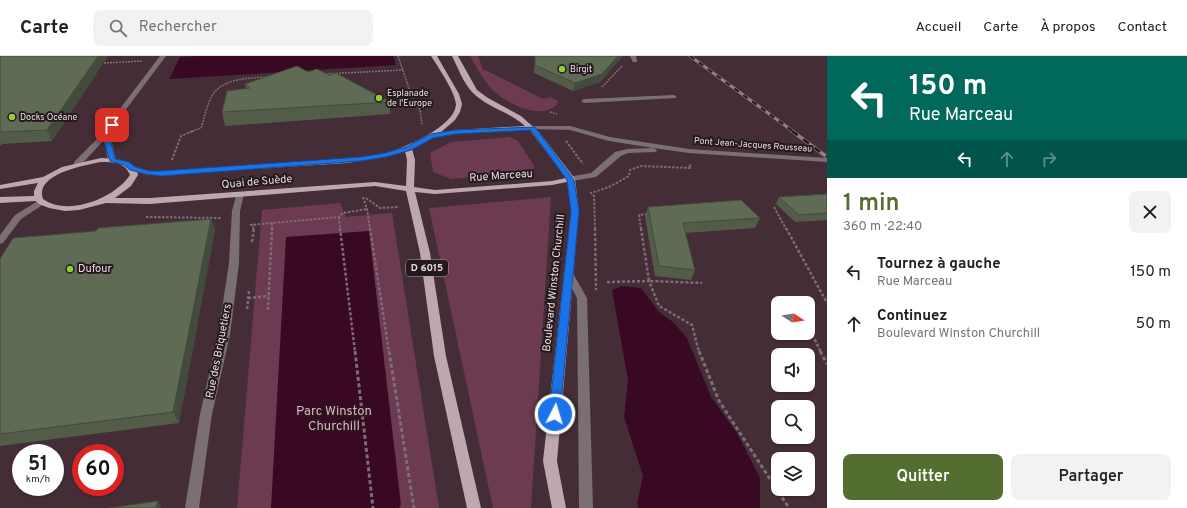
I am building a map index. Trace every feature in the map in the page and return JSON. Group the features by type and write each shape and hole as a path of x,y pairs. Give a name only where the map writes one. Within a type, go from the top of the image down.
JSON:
{"main road":[{"path":"408,148 431,136 453,119 457,112 459,104 456,94 434,56"},
{"name":"Boulevard Winston Churchill","path":"455,56 475,91 486,99 519,117 533,128 571,180 575,211 550,461 559,508"},
{"path":"431,136 455,132 533,128"},
{"name":"Quai de Suède","path":"112,160 126,163 132,168 149,173 347,161 386,155 408,148"},
{"name":"D 6015","path":"408,148 411,160 410,189 425,253 440,356 474,508"},
{"path":"40,200 37,192 40,185 55,173 77,164 95,160 112,160"},
{"path":"0,200 40,200 50,206 62,208 76,207 105,200 125,189 131,183 134,175 132,168"},
{"path":"0,187 46,179"},
{"name":"Rue Marceau","path":"410,189 435,192 552,183 571,180"},
{"name":"Quai de Suède","path":"105,200 150,201 363,184 375,184 410,189"}],"street":[{"path":"77,164 106,134 118,115 163,56"},
{"path":"584,101 674,97"},
{"path":"533,128 556,127"},
{"name":"Pont Jean-Jacques Rousseau","path":"556,127 570,128 609,139 677,149 741,155 827,160"},
{"path":"106,134 112,160"},
{"name":"Pont Jean-Jacques Rousseau","path":"593,175 614,157 627,151 677,149"},
{"name":"Rue Marceau","path":"571,180 593,175"},
{"name":"Rue des Briquetiers","path":"192,508 206,414 224,334 234,263 236,211 240,194"},
{"path":"0,240 18,218 40,200"},
{"path":"568,272 582,298 586,508"}],"path":[{"path":"398,56 415,106 420,109 421,130"},
{"path":"584,101 601,88 621,66 634,58"},
{"path":"104,63 147,60"},
{"path":"319,74 403,70"},
{"path":"166,172 177,151 181,136 201,128 214,93 222,86 237,81 274,77"},
{"path":"556,127 593,175"},
{"path":"363,184 362,196 366,210 414,508"},
{"path":"591,193 609,187"},
{"path":"774,207 827,303"},
{"path":"254,224 339,217 343,213 366,210"},
{"path":"655,213 639,215 649,281 659,306 692,325 698,349 718,401 789,508"},
{"path":"146,217 224,218 234,242"},
{"path":"339,217 373,508"},
{"path":"268,310 272,222"},
{"path":"607,282 649,281 702,283"},
{"path":"248,298 269,296"},
{"path":"815,340 827,364"}],"green space":[{"path":"470,56 478,56 483,69 543,99 550,97 558,101 558,103 551,109 542,111 533,111 513,104 504,99 490,87"},
{"path":"509,137 518,141 535,167 531,172 451,179 433,172 430,153 451,142"},
{"path":"551,197 531,508 493,508 429,208"},
{"name":"Parc Winston Churchill","path":"340,203 346,217 392,213 439,508 237,508 262,210"}],"shaded area":[{"path":"393,56 396,65 169,79 180,57"},
{"path":"369,231 401,505 399,508 271,508 286,237"},
{"path":"622,286 641,288 659,312 673,322 687,338 711,397 737,433 760,478 760,508 638,508 637,504 643,476 624,417 628,380 612,290"}],"building":[{"path":"0,56 98,56 47,130 0,132"},
{"path":"535,56 618,56 602,74 575,83 535,65"},
{"path":"297,66 308,72 317,69 329,75 336,73 390,102 222,112 227,91 250,88 245,84"},
{"path":"827,194 827,213 799,215 779,197"},
{"path":"741,200 760,218 683,223 695,270 659,266 648,207"},
{"path":"211,219 173,412 0,434 0,259 13,238 96,231 98,228"},
{"path":"158,501 156,508 109,508"}],"railway":[{"path":"690,56 794,132"},
{"path":"792,131 827,157"}],"place":[{"name":"Birgit","path":"562,69"},
{"name":"Esplanade de l'Europe","path":"379,98"},
{"name":"Docks Océane","path":"12,117"},
{"name":"Dufour","path":"70,269"}],"route":[{"path":"112,125 106,134 112,160 126,163 132,168 149,173 347,161 386,155 408,148 431,136 455,132 533,128 571,180 575,211 555,414"}]}
